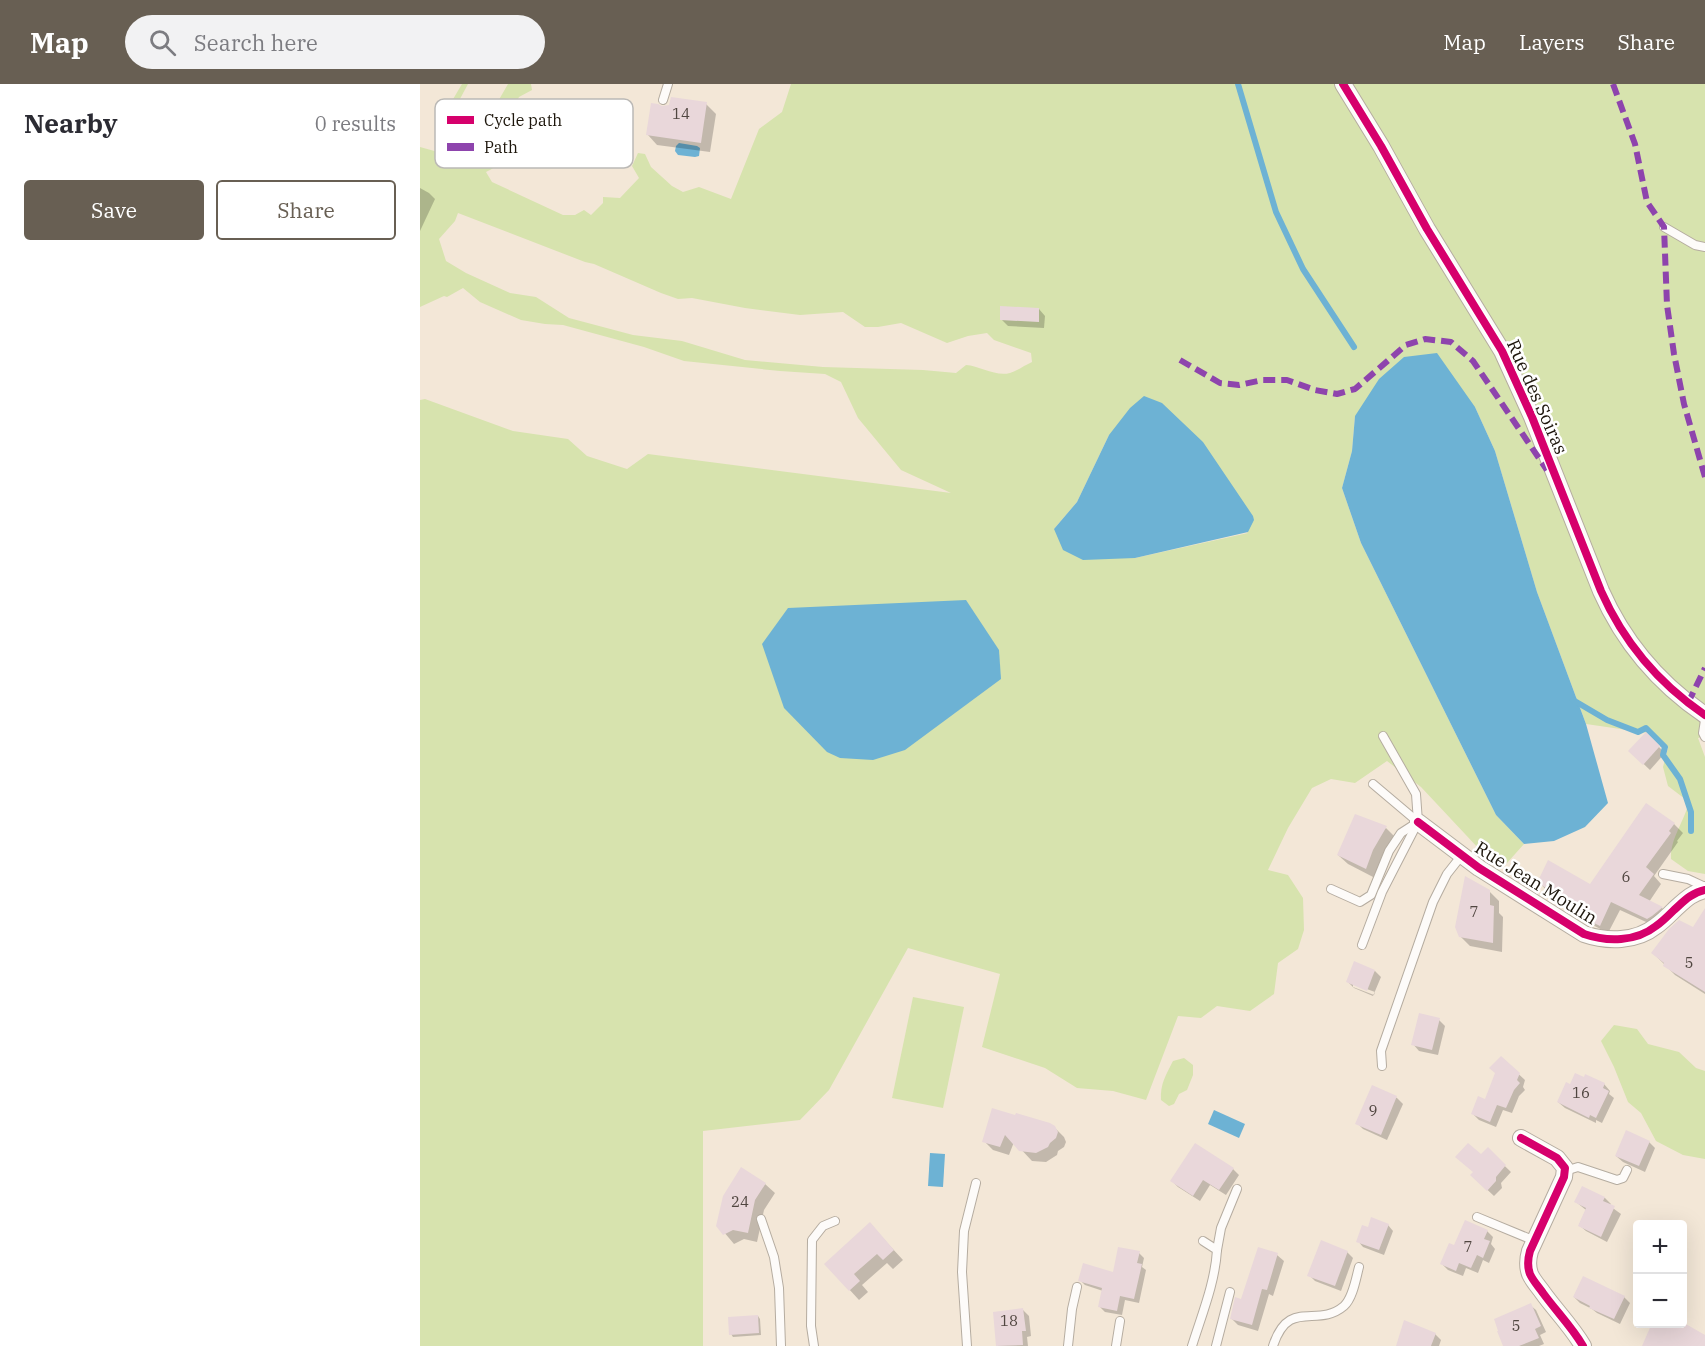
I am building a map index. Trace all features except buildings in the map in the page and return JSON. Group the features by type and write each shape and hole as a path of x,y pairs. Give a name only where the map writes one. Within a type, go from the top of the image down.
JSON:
{"street":[{"name":"Rue des Soiras","path":"1343,84 1381,146 1427,229 1502,351 1532,417 1613,618 1641,657 1663,682 1705,715"},
{"name":"Rue Jean Moulin","path":"1418,822 1479,868 1584,934 1605,939 1638,936 1655,928 1692,894 1705,889"},
{"path":"1521,1138 1557,1158 1565,1168 1564,1177 1530,1251 1528,1263 1530,1274 1583,1346"}],"lane":[{"path":"663,100 668,84"},
{"path":"1664,227 1695,245 1705,248"},
{"path":"1705,720 1703,733 1705,737"},
{"path":"1362,945 1382,892 1418,822 1416,794 1383,736"},
{"path":"1373,784 1418,822"},
{"path":"1331,889 1360,902 1371,896 1389,851 1401,833 1418,822"},
{"path":"1382,1066 1381,1051 1433,902 1447,874 1462,855"},
{"path":"1663,874 1688,879 1705,889"},
{"path":"1565,1171 1578,1167 1617,1180 1623,1178 1627,1170"},
{"path":"967,1346 962,1272 964,1231 976,1183"},
{"path":"1192,1346 1216,1270 1216,1250 1221,1228 1237,1189"},
{"path":"1476,1217 1534,1241"},
{"path":"762,1219 774,1257 779,1288 781,1346"},
{"path":"814,1346 811,1326 813,1240 823,1226 835,1221"},
{"path":"1203,1241 1216,1250"},
{"path":"1273,1346 1278,1332 1287,1321 1297,1317 1330,1313 1344,1306 1349,1299 1359,1267"},
{"path":"1068,1346 1077,1287"},
{"path":"1216,1346 1230,1292"},
{"path":"1116,1346 1120,1321"}],"green space":[{"path":"462,84 468,84 460,99 453,99"},
{"path":"508,84 531,84 532,90 518,99 499,99"},
{"path":"791,84 1705,84 1705,736 1698,738 1705,757 1705,874 1688,871 1671,859 1675,837 1689,802 1668,786 1663,767 1668,748 1655,734 1586,724 1537,592 1495,451 1475,407 1355,416 1352,451 1342,488 1361,543 1496,815 1524,844 1507,863 1480,850 1421,787 1387,761 1355,783 1331,779 1312,788 1288,828 1268,870 1288,875 1303,898 1304,930 1298,949 1278,963 1274,994 1250,1011 1217,1006 1201,1018 1178,1016 1146,1100 1113,1091 1077,1088 1045,1068 982,1047 1000,974 908,948 829,1090 800,1120 703,1131 703,1346 420,1346 420,400 425,399 513,431 568,439 587,456 627,469 648,454 951,493 901,470 858,418 841,382 825,374 684,361 644,347 563,325 521,320 480,302 463,288 420,307 420,147 435,151 435,168 493,168 486,172 492,182 563,215 575,215 584,210 591,215 603,203 603,197 620,198 639,178 633,168 638,153 645,154 651,167 672,186 683,192 699,187 731,199 759,129 782,112","holes":["458,213 678,299 692,298 800,315 843,312 865,327 901,323 947,343 987,333 994,340 1031,353 1032,362 1005,374 966,365 956,373 823,367 745,360 682,341 633,335 569,318 536,297 510,293 446,261 439,239 455,221","1109,435 1248,533 1135,558 1054,529 1077,502"]},
{"path":"913,997 964,1007 943,1108 892,1098"},
{"path":"1614,1025 1637,1029 1648,1044 1679,1052 1696,1068 1705,1071 1705,1159 1683,1155 1656,1141 1641,1113 1628,1102 1601,1041"},
{"path":"1184,1058 1193,1065 1193,1075 1187,1090 1179,1094 1174,1104 1169,1106 1161,1100 1163,1084 1173,1061"}],"water":[{"path":"679,143 697,146 700,148 699,156 678,155 675,151"},
{"path":"1437,353 1475,407 1495,451 1537,592 1586,724 1608,803 1585,827 1554,841 1524,844 1496,815 1361,543 1342,488 1352,451 1355,416 1379,379 1404,357"},
{"path":"1144,396 1162,403 1203,442 1254,520 1248,532 1135,558 1083,560 1063,550 1054,529 1077,502 1109,435 1130,408"},
{"path":"966,600 999,650 1001,679 905,750 873,760 840,758 827,752 784,708 762,644 788,608"},
{"path":"1214,1110 1245,1124 1239,1138 1208,1124"},
{"path":"930,1153 945,1154 943,1187 928,1186"}],"waterway":[{"path":"1238,84 1276,212 1303,269 1354,347"},
{"path":"1573,700 1607,720 1638,732 1646,728 1665,747 1663,755 1680,779 1691,812 1691,831"}],"marked path":[{"path":"1613,84 1635,144 1647,202 1664,227 1667,305 1674,354 1684,404 1705,477"},
{"path":"1180,360 1220,383 1239,385 1263,380 1287,380 1315,390 1337,394 1355,389 1406,345 1425,339 1451,342 1473,361 1547,470"},
{"path":"1688,703 1705,668"}],"cycle path":[{"path":"1343,84 1381,146 1427,229 1502,351 1532,417 1601,591 1620,628 1658,675 1688,703 1705,715"},
{"path":"1418,822 1479,868 1584,934 1593,937 1621,939 1640,935 1658,924 1688,898 1705,890"},
{"path":"1521,1138 1557,1158 1565,1168 1564,1177 1530,1251 1528,1268 1534,1282 1583,1346"}]}
